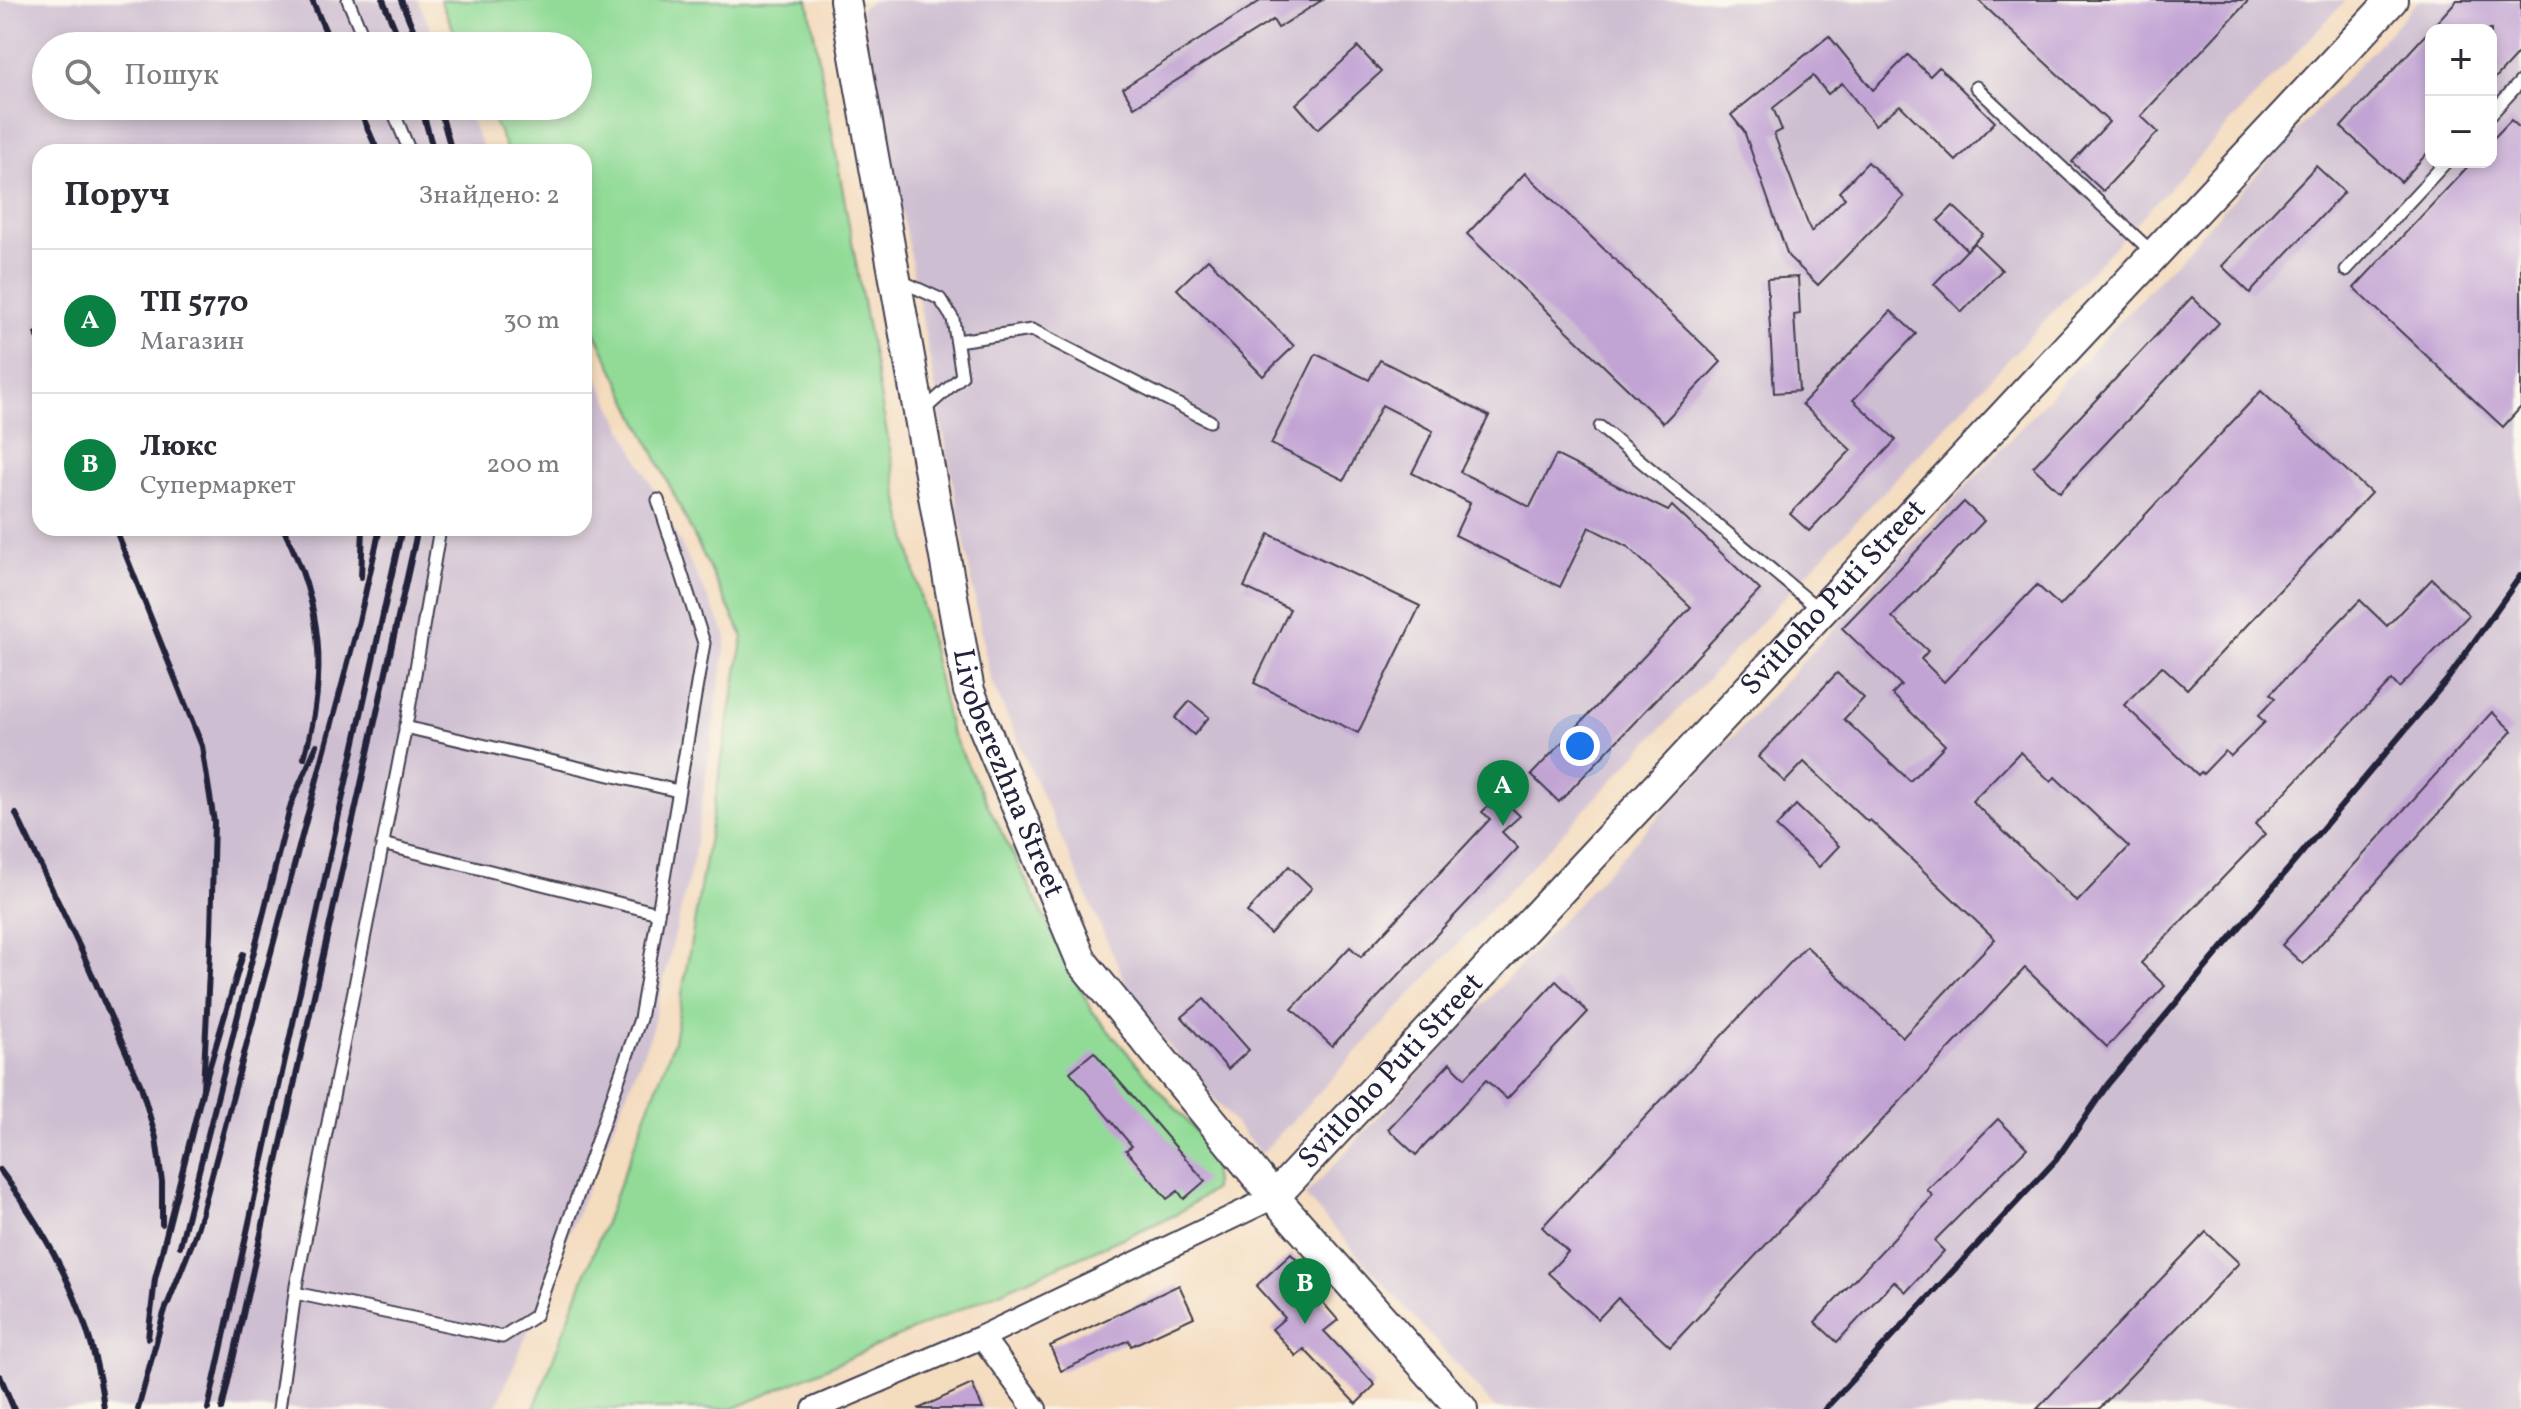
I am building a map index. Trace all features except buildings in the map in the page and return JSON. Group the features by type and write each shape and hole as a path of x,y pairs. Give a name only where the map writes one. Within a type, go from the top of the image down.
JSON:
{"main road":[{"name":"Svitloho Puti Street","path":"1274,1197 2392,0"},
{"name":"Livoberezhna Street","path":"850,2 894,278 969,691 1082,962 1274,1197 1462,1409"}],"street":[{"path":"814,1409 982,1337 1274,1197"},
{"path":"982,1337 1035,1409"}],"lane":[{"path":"348,0 361,32"},
{"path":"2497,107 2521,81"},
{"path":"1976,87 2155,255"},
{"path":"397,120 407,144"},
{"path":"2346,270 2440,168"},
{"path":"894,278 940,299 953,319 962,376 919,414"},
{"path":"957,341 1032,330 1210,421"},
{"path":"1600,427 1821,611"},
{"path":"295,1293 502,1337 535,1316 640,1019 704,643 658,500"},
{"path":"279,1409 295,1293 405,727 439,536"},
{"path":"405,727 678,791"},
{"path":"382,844 658,913"}],"shaded area":[{"path":"0,0 418,0 432,32 32,32 32,120 470,120 481,144 32,144 32,536 592,536 592,367 727,636 694,856 650,1037 496,1409 0,1409"},
{"path":"875,0 2346,0 1261,1154 1137,1008 990,678 861,8"},
{"path":"2419,0 2521,0 2521,1409 1496,1409 1305,1196"}],"green space":[{"path":"440,0 808,0 901,510 950,730 1093,1013 1212,1150 1214,1189 1175,1215 733,1409 534,1409 674,1041 743,637 592,326 592,144 504,144 493,120 592,120 592,32 455,32"}],"railway":[{"path":"312,0 326,32"},
{"path":"383,0 396,32"},
{"path":"401,0 414,32"},
{"path":"364,120 375,144"},
{"path":"425,120 432,144"},
{"path":"443,120 450,144"},
{"path":"118,536 202,746 214,822 203,1089"},
{"path":"287,536 307,585 318,641 316,698 304,758"},
{"path":"361,577 363,536"},
{"path":"138,1409 164,1313 201,1216 359,621 378,536"},
{"path":"208,1409 400,536"},
{"path":"222,1409 416,536"},
{"path":"1825,1409 2056,1160 2108,1084 2447,680 2521,575"},
{"path":"180,1246 291,804 317,745"},
{"path":"16,814 83,954 141,1086 156,1138 162,1182 162,1224"},
{"path":"148,1338 155,1279 203,1089 243,954"},
{"path":"0,1170 37,1224 68,1283 91,1345 104,1409"},
{"path":"0,1376 14,1409"}],"place":[{"name":"ТП 5770","path":"1503,826"},
{"name":"Люкс","path":"1305,1324"}]}
